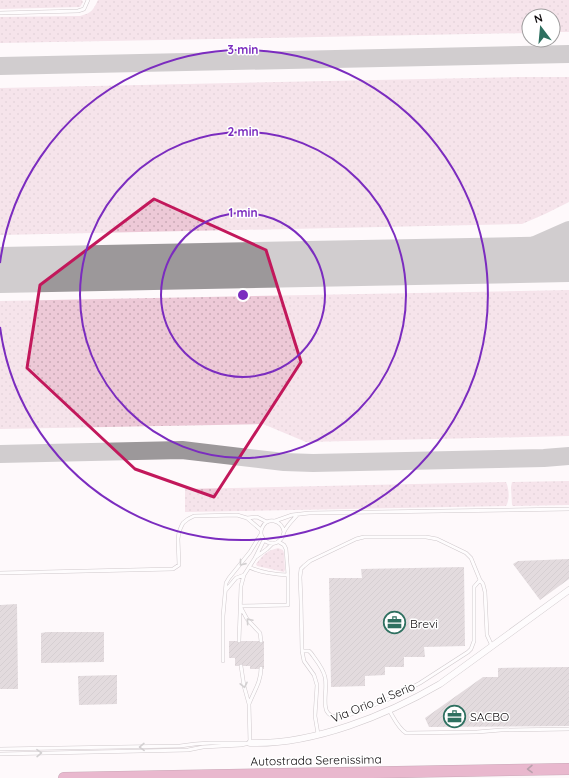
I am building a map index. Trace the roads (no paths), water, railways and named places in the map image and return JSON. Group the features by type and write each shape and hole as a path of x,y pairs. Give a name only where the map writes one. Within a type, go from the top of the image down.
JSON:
{"highway":[{"name":"Autostrada Serenissima","path":"64,778 569,768"}],"street":[{"name":"Via Orio al Serio","path":"250,743 262,744 318,735 389,710 440,684 569,590"}],"lane":[{"path":"0,13 83,10 86,8 88,0"},
{"path":"223,661 223,616 226,583 246,557 264,524 268,522 292,515 309,513 569,508"},
{"path":"255,558 272,544 279,542 282,539 284,532 298,514"},
{"path":"0,573 173,569 179,565 178,539 180,527 188,519 194,516 237,515 246,518 257,517 268,522"},
{"path":"246,518 261,532 264,540 272,544"},
{"path":"275,521 281,525 284,532"},
{"path":"318,735 315,716 318,685 314,675 304,661 302,651 300,577 301,570 310,561 356,539 364,537 426,537 437,539 466,553 472,558 485,592 487,635 492,646"},
{"path":"239,641 241,586 244,575 264,540"},
{"path":"240,606 288,605 286,549 284,545 279,542"},
{"path":"249,567 281,575 288,575"},
{"path":"225,592 236,578 244,575"},
{"path":"302,651 311,652 323,671 326,684 324,700 329,715 344,717 394,697 420,683 471,649 474,641 474,587 480,580"},
{"path":"240,606 245,616 260,633 261,641"},
{"path":"241,666 249,704 250,743"},
{"path":"249,704 262,676 261,668"},
{"path":"389,710 400,728 406,733 569,729"},
{"path":"0,749 180,746 210,743 250,743"},
{"path":"0,754 188,750 203,747 241,746 250,743"}],"place":[{"name":"Brevi","path":"395,623"},
{"name":"SACBO","path":"454,716"}]}
